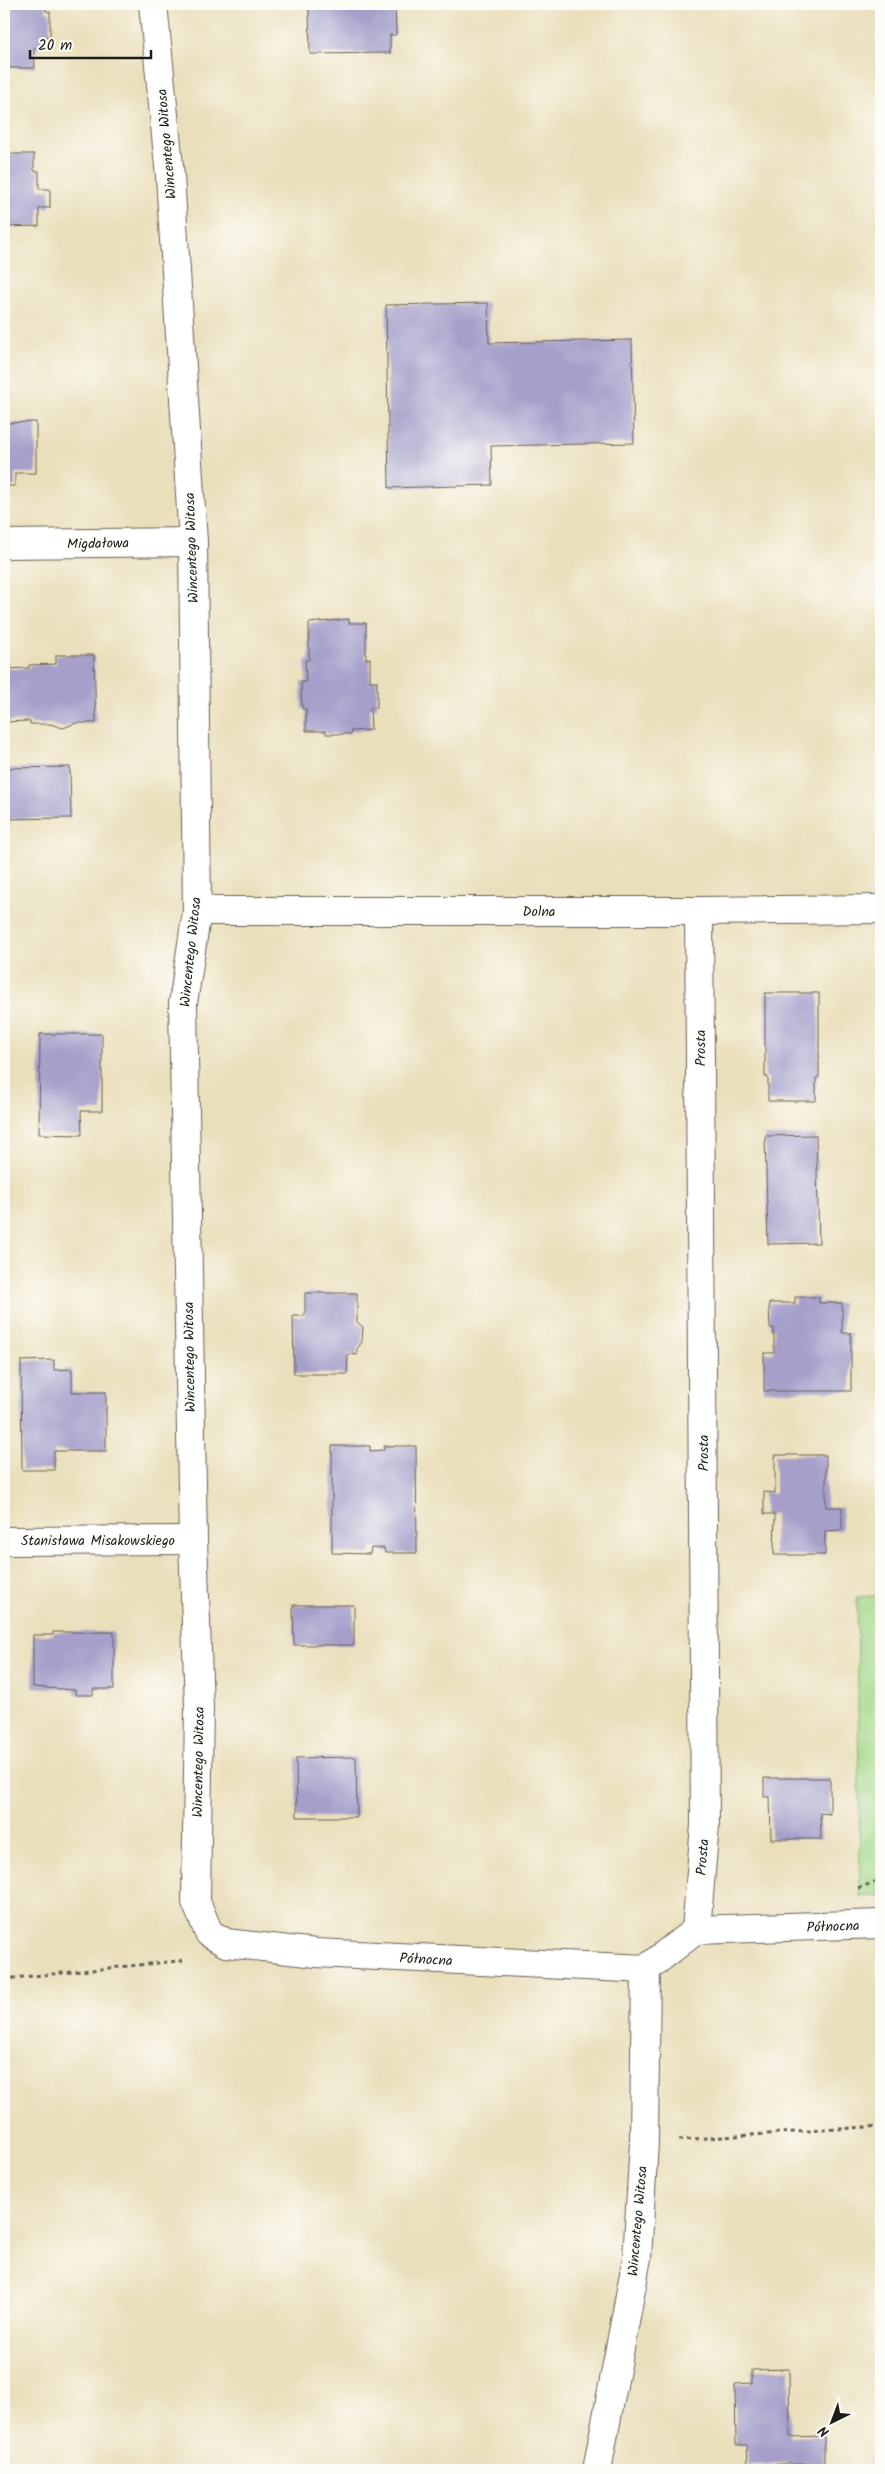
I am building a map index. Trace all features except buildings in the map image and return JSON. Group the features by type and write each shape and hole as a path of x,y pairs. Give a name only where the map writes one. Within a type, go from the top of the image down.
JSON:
{"street":[{"name":"Wincentego Witosa","path":"153,4 170,176 193,542 197,911 183,1003 192,1540 199,1706 196,1902 218,1938"},
{"name":"Migdałowa","path":"4,544 193,542"},
{"name":"Dolna","path":"197,911 881,909"},
{"name":"Prosta","path":"696,1930 705,1825 699,911"},
{"name":"Stanisława Misakowskiego","path":"4,1541 192,1540"},
{"name":"Północna","path":"696,1930 881,1924"},
{"path":"646,1969 696,1930"},
{"name":"Północna","path":"218,1938 316,1954 646,1969"},
{"name":"Wincentego Witosa","path":"597,2470 637,2258 644,2142 646,1969"}],"path":[{"path":"4,1978 189,1960 218,1938"},
{"path":"644,2142 881,2126"},
{"path":"858,2470 881,2470"}],"green space":[{"path":"881,1595 881,1895 860,1897 857,1597"}]}
